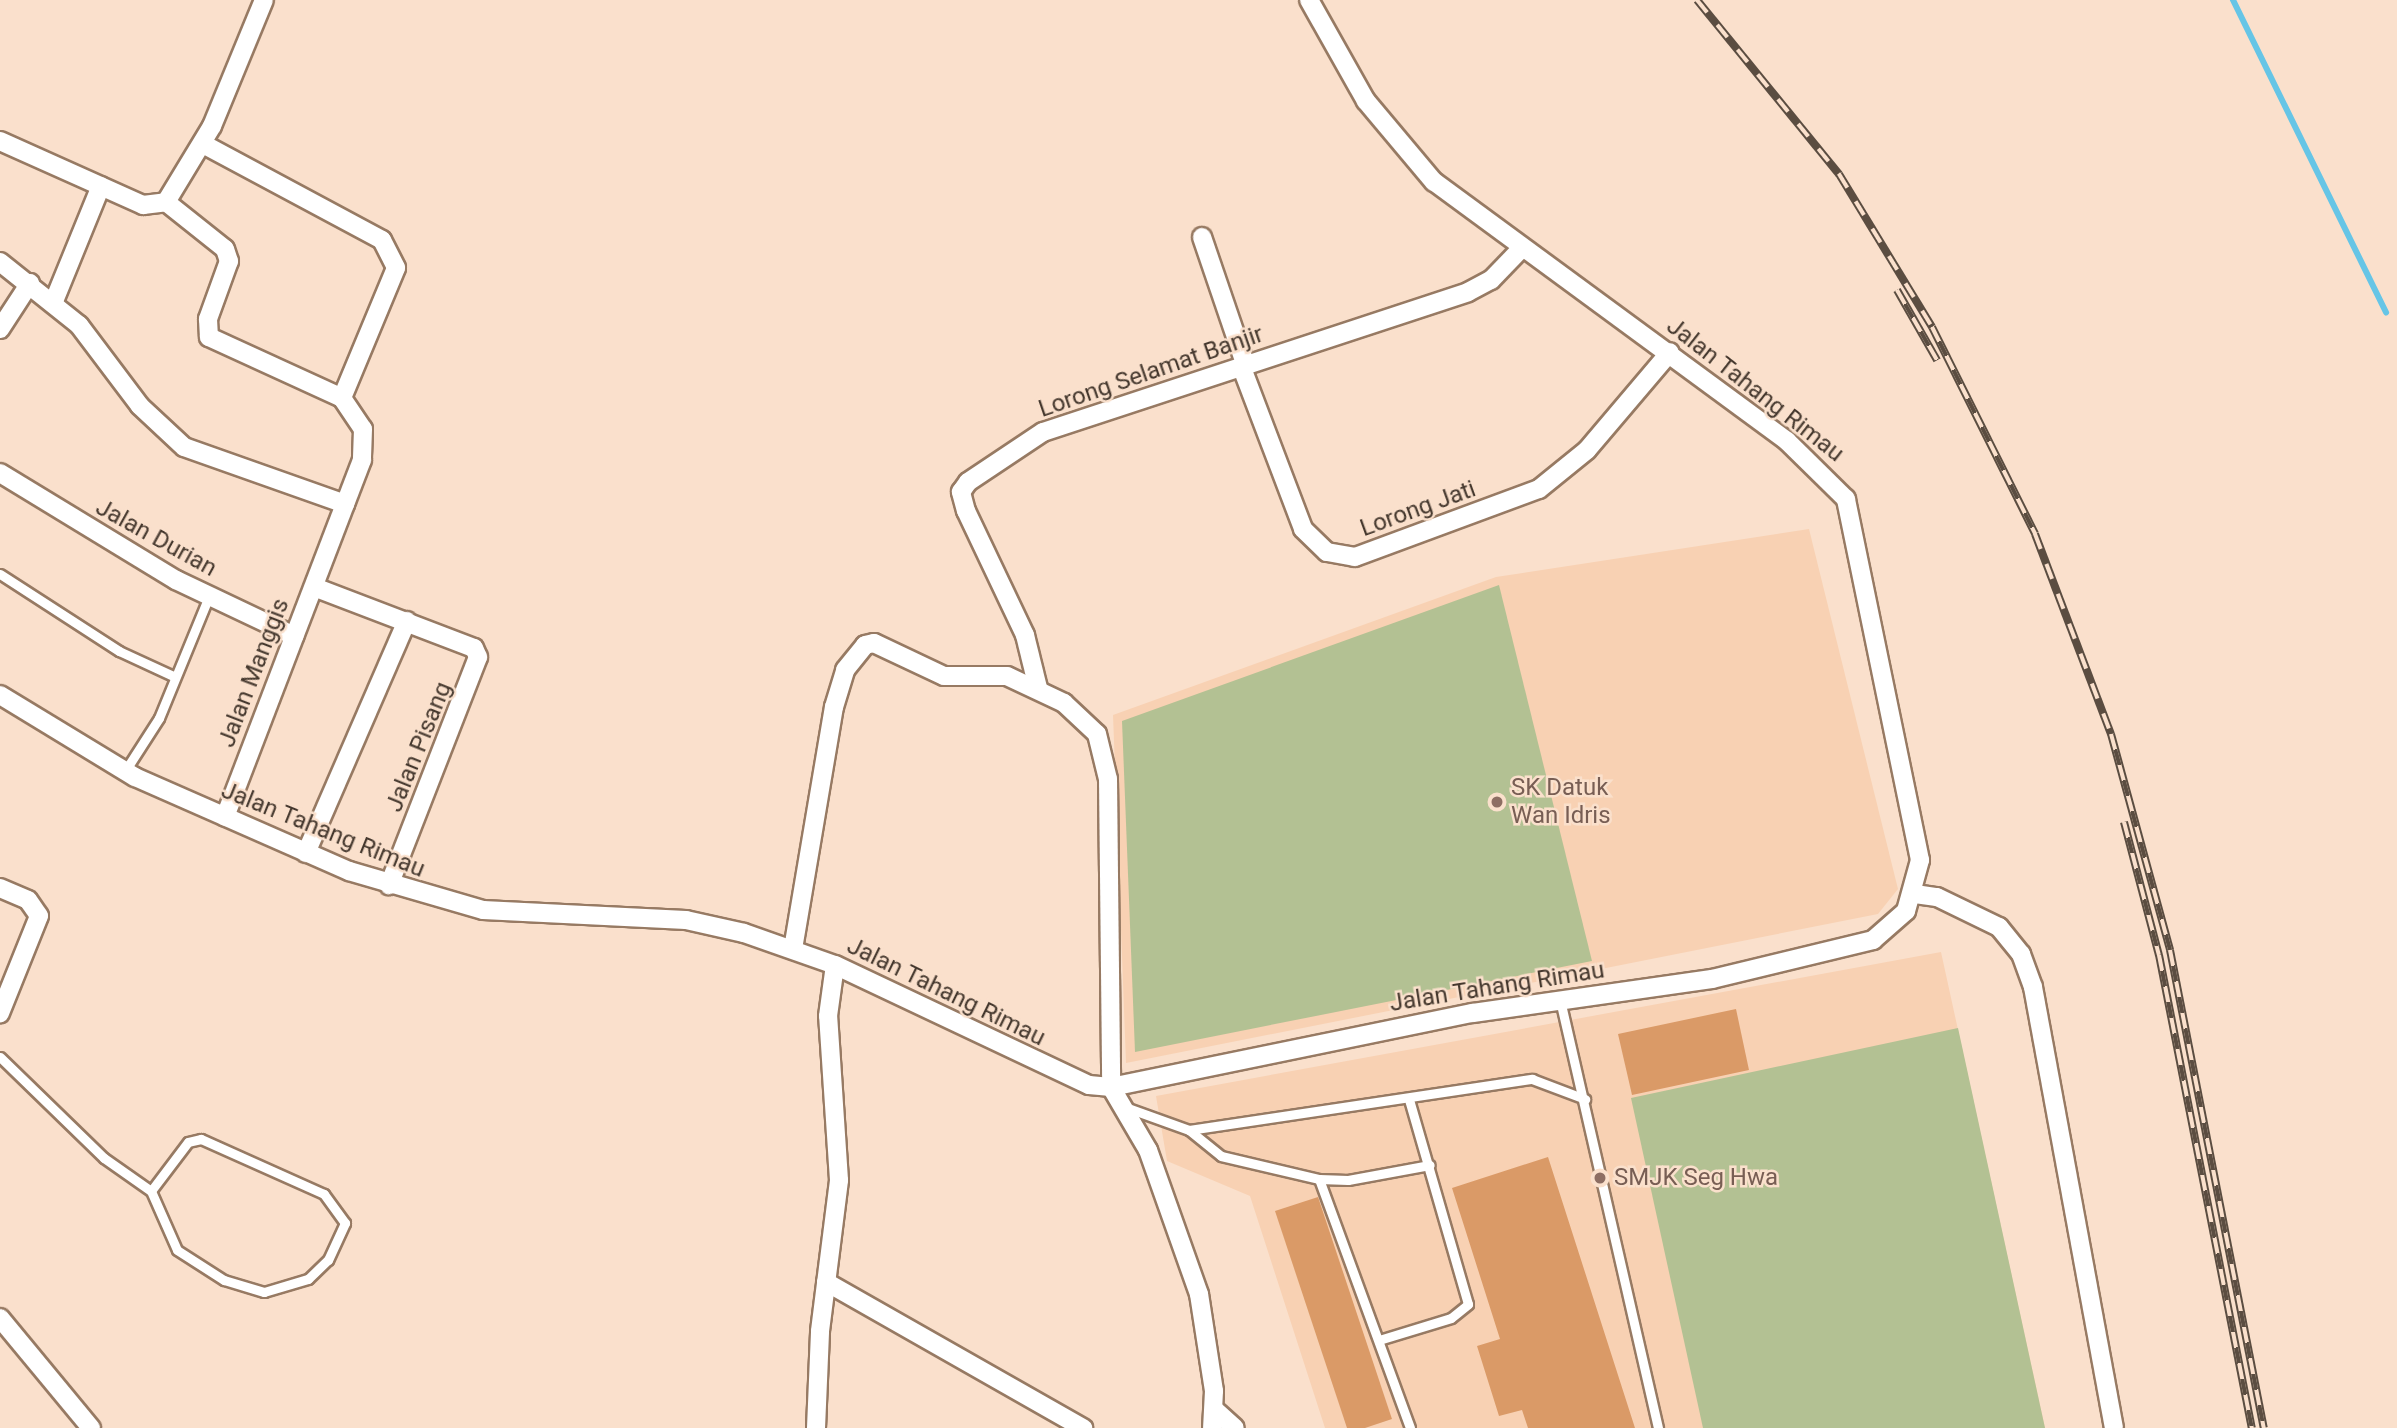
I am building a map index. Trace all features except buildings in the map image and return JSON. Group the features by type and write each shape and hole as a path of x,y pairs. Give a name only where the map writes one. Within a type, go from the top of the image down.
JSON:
{"street":[{"path":"166,202 203,144 264,0"},
{"name":"Jalan Tahang Rimau","path":"5,698 125,771 306,853 389,885 509,913 686,920 793,949 835,965 1070,1078 1111,1087 1296,1044 1560,1000 1712,979 1860,946 1888,930 1915,894 1916,837 1846,499 1796,449 1670,352 1520,250 1413,160 1366,101 1309,0"},
{"path":"0,141 143,205 166,202 225,249 229,261 208,319 209,337 342,398 396,268 394,253 356,225 203,144"},
{"path":"54,301 102,186"},
{"name":"Lorong Jati","path":"1202,237 1244,367 1303,529 1327,552 1355,557 1539,489 1587,450 1670,352"},
{"name":"Lorong Selamat Banjir","path":"1038,688 1025,635 961,492 1043,432 1468,292 1492,280 1520,250"},
{"path":"0,262 54,301 140,406 184,447 345,504"},
{"path":"0,329 30,283"},
{"name":"Jalan Manggis","path":"225,817 362,460 363,429 342,398"},
{"name":"Jalan Durian","path":"0,474 209,596 294,636"},
{"path":"306,853 407,621 314,587"},
{"name":"Jalan Pisang","path":"389,885 478,667 474,648 407,621"},
{"path":"793,949 823,756 855,653 874,643 923,670 1007,676 1038,688 1085,720 1105,749 1111,1087 1148,1150 1199,1294 1214,1419 1235,1428"},
{"path":"0,718 5,698"},
{"path":"0,888 28,900 39,916 0,1013"},
{"path":"1915,894 1937,897 1999,927 2025,965 2049,1052 2114,1428"},
{"path":"816,1428 826,1282 839,1180 828,1006 835,965"},
{"path":"826,1282 1083,1428"},
{"path":"0,1318 91,1428"}],"lane":[{"path":"0,574 119,651 173,676"},
{"path":"125,771 159,718 173,676 209,596"},
{"path":"1560,1000 1585,1099 1658,1428"},
{"path":"0,1057 104,1158 151,1191 177,1250 225,1279 264,1292 308,1279 328,1260 345,1223 324,1195 201,1139 188,1142 151,1191"},
{"path":"1189,1130 1409,1100 1532,1079 1585,1099"},
{"path":"1379,1340 1451,1318 1468,1304 1430,1165 1409,1100"},
{"path":"1121,1105 1189,1130 1222,1156 1319,1179 1348,1180 1430,1165"},
{"path":"1319,1179 1410,1428"}],"shaded area":[{"name":"SK Datuk Wan Idris","path":"1809,529 1898,889 1878,914 1126,1063 1113,715 1496,577"},
{"name":"SMJK Seg Hwa","path":"1941,952 2045,1428 1325,1428 1250,1196 1167,1161 1156,1096"}],"green space":[{"path":"1499,585 1592,961 1135,1052 1122,721"},
{"path":"1958,1028 2045,1428 1703,1428 1631,1098"}],"waterway":[{"path":"2233,0 2386,313"}],"railway":[{"path":"1697,0 1839,174 1932,327 2035,534 2111,734 2170,950 2264,1428"},
{"path":"1897,290 1937,360"},
{"path":"2124,822 2159,955 2252,1428"}],"place":[{"name":"SK Datuk Wan Idris","path":"1497,802"},
{"name":"SMJK Seg Hwa","path":"1600,1178"}]}
